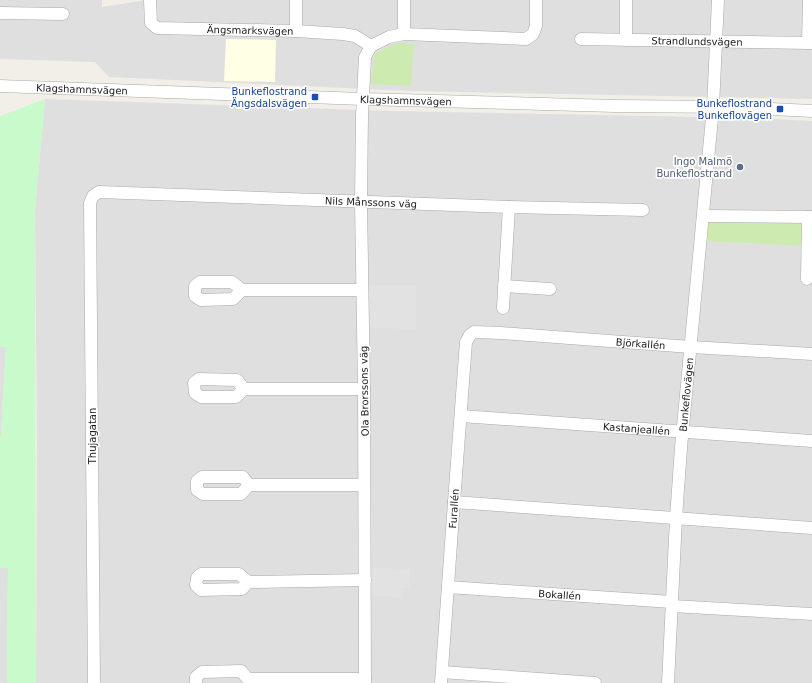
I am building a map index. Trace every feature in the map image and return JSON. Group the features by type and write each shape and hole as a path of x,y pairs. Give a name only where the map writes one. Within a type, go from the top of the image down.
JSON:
{"street":[{"name":"Ängsmarksvägen","path":"150,0 151,23 157,28 296,31 349,35 355,36 371,46"},
{"path":"296,0 296,31"},
{"path":"404,0 404,34"},
{"path":"363,99 365,57 371,46 389,37 404,34 526,39 533,34 536,26 536,0"},
{"path":"626,0 626,40"},
{"name":"Bunkeflovägen","path":"668,683 676,518 682,432 704,216 713,107 718,0"},
{"path":"809,0 810,43"},
{"path":"0,13 63,14"},
{"name":"Strandlundsvägen","path":"581,39 810,43"},
{"name":"Klagshamnsvägen","path":"0,86 363,99 812,110"},
{"name":"Ola Brorssons väg","path":"363,99 361,202 364,388 365,681"},
{"name":"Nils Månssons väg","path":"99,192 509,207 643,210"},
{"name":"Thujagatan","path":"94,683 90,203 93,196 99,192"},
{"path":"503,308 509,207"},
{"path":"704,216 810,217 807,279"},
{"path":"504,286 550,288"},
{"path":"242,290 362,290"},
{"name":"Björkallén","path":"470,335 474,332 501,333 812,354"},
{"name":"Furallén","path":"442,678 466,342 470,335"},
{"path":"244,389 364,388"},
{"name":"Kastanjeallén","path":"461,416 812,441"},
{"path":"249,485 364,485"},
{"path":"454,502 812,528"},
{"path":"248,582 365,580"},
{"name":"Bokallén","path":"448,587 812,614"},
{"path":"196,683 196,677 202,672 241,672 247,681 365,681"},
{"path":"442,678 595,683"}],"shaded area":[{"path":"0,0 102,0 102,7 146,0 812,0 812,99 410,91 109,77 95,62 0,59"},
{"path":"226,39 276,40 275,82 224,81"},
{"path":"45,99 393,111 749,118 812,121 812,683 36,683 37,444 35,210"},
{"path":"368,285 416,285 416,329 367,328"},
{"path":"0,347 6,347 1,435 0,435"},
{"path":"0,568 8,568 7,683 0,683"},
{"path":"370,568 410,569 409,588 401,588 401,597 369,596"}],"green space":[{"path":"398,43 414,44 411,86 371,84 375,53"},
{"path":"45,99 35,210 36,683 7,683 8,568 0,568 0,435 6,347 0,347 0,116"},
{"path":"708,221 801,222 803,246 708,241"}],"place":[{"name":"Bunkeflostrand Ängsdalsvägen","path":"315,97"},
{"name":"Bunkeflostrand Bunkeflovägen","path":"780,109"},
{"name":"Ingo Malmö Bunkeflostrand","path":"740,167"}]}
